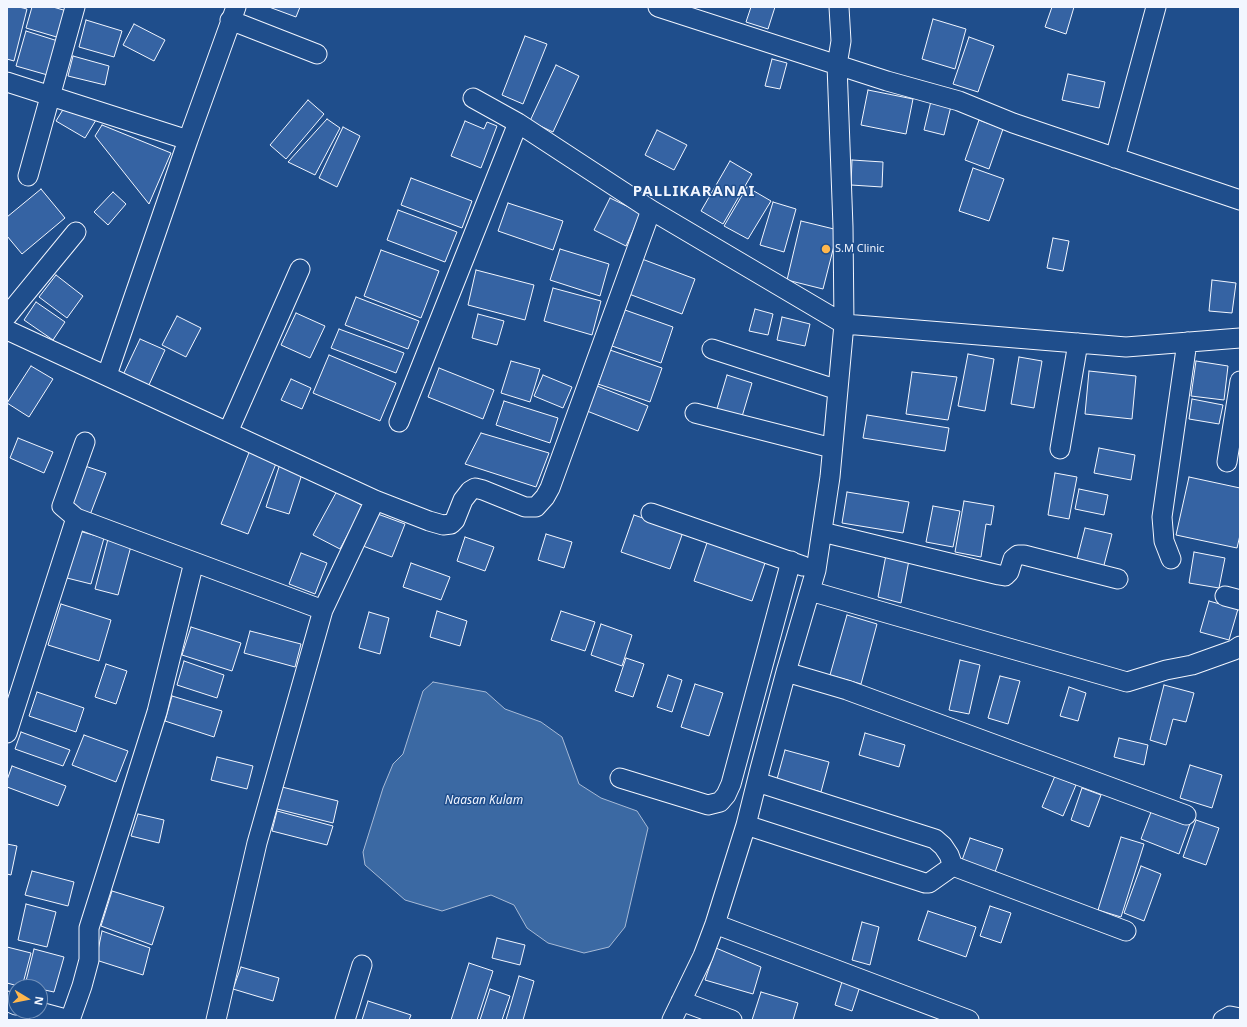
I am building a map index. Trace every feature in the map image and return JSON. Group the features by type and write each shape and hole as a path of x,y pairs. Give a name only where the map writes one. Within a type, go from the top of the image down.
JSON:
{"street":[{"path":"28,176 75,7"},
{"path":"658,7 837,65 959,101 1013,123 1240,200"},
{"path":"672,1020 703,956 715,924 746,825 786,672 816,570 830,477 844,324 837,65 841,41 839,7"},
{"path":"1115,158 1156,7"},
{"path":"107,376 233,13 317,54"},
{"path":"7,82 188,140"},
{"path":"473,98 518,124 651,210 844,324 1126,347 1240,338"},
{"path":"399,422 518,124"},
{"path":"7,330 375,500 429,521 444,525 451,524 455,520 470,491 475,488 525,507 536,507 545,497 550,488 651,210"},
{"path":"7,316 76,232"},
{"path":"228,432 300,269"},
{"path":"1171,559 1164,541 1162,517 1187,342"},
{"path":"1060,449 1078,343"},
{"path":"712,349 838,390"},
{"path":"1227,462 1240,381"},
{"path":"695,413 832,448"},
{"path":"86,442 62,506 76,518 323,610"},
{"path":"216,1020 257,843 323,610 375,500"},
{"path":"651,513 816,570"},
{"path":"7,733 76,518"},
{"path":"822,532 1005,576 1009,572 1013,559 1018,555 1024,555 1118,579"},
{"path":"620,778 708,805 720,802 726,795 731,784 791,561"},
{"path":"48,1014 69,1020 82,986 89,960 89,928 157,712 194,562"},
{"path":"810,591 1127,682 1166,670 1192,665 1234,650 1240,646"},
{"path":"786,672 847,690 1186,815"},
{"path":"757,782 935,840 943,846 949,855 953,866 1126,931"},
{"path":"746,825 925,883 930,883 953,866"},
{"path":"715,924 968,1020"},
{"path":"345,1020 362,965"},
{"path":"681,1001 732,1020"},
{"path":"1223,1020 1230,1016 1240,1018"}],"water":[{"name":"Naasan Kulam","path":"433,682 486,692 505,709 541,722 562,737 579,784 601,798 637,811 648,828 625,927 609,947 584,953 548,943 527,928 514,905 491,895 442,911 405,900 365,865 363,852 383,788 393,764 403,754 423,691"}],"building":[{"path":"7,7 27,9 14,61 7,59"},
{"path":"32,7 53,7 67,11 60,38 26,28"},
{"path":"269,7 300,7 296,17"},
{"path":"751,7 775,7 768,29 746,22"},
{"path":"1052,7 1074,7 1066,34 1045,27"},
{"path":"933,19 966,29 955,69 922,59"},
{"path":"86,20 122,31 114,57 79,47"},
{"path":"134,24 165,40 154,61 123,45"},
{"path":"26,31 61,42 51,76 16,66"},
{"path":"525,36 547,44 523,104 502,95"},
{"path":"969,37 994,46 978,92 953,84"},
{"path":"73,56 109,66 105,85 68,76"},
{"path":"772,59 787,63 780,89 765,86"},
{"path":"556,65 579,76 553,132 530,121"},
{"path":"1068,74 1105,82 1099,108 1062,100"},
{"path":"868,90 913,99 906,134 861,125"},
{"path":"932,97 952,102 944,135 924,130"},
{"path":"308,100 324,114 286,159 270,145"},
{"path":"67,103 96,120 85,138 56,121"},
{"path":"327,119 340,128 315,175 288,162"},
{"path":"979,120 1003,129 989,169 965,160"},
{"path":"465,121 484,129 487,122 497,126 481,168 451,156"},
{"path":"102,125 171,153 149,204 95,136"},
{"path":"343,127 360,136 337,187 319,178"},
{"path":"657,130 687,145 674,170 645,155"},
{"path":"852,160 883,162 882,187 851,185"},
{"path":"730,161 752,174 723,224 701,211"},
{"path":"973,168 1004,179 989,221 959,211"},
{"path":"411,178 472,201 462,228 401,205"},
{"path":"747,187 771,201 748,239 724,226"},
{"path":"41,189 65,218 22,254 7,236 7,217"},
{"path":"113,192 126,204 108,225 94,212"},
{"path":"610,198 641,213 626,246 594,230"},
{"path":"773,202 796,209 784,252 760,245"},
{"path":"508,203 563,221 553,250 498,231"},
{"path":"398,210 457,232 445,262 387,240"},
{"path":"801,221 838,230 823,289 787,280"},
{"path":"1053,238 1069,241 1063,271 1047,268"},
{"path":"560,249 609,264 600,296 550,280"},
{"path":"381,250 439,271 421,318 364,296"},
{"path":"642,259 695,279 682,314 629,294"},
{"path":"476,270 534,285 525,320 468,305"},
{"path":"56,275 83,296 67,318 39,297"},
{"path":"1212,280 1236,283 1232,313 1209,311"},
{"path":"553,288 601,301 592,335 544,321"},
{"path":"356,297 419,321 408,349 345,325"},
{"path":"36,302 65,322 53,340 24,320"},
{"path":"755,309 773,314 768,335 749,331"},
{"path":"625,310 673,327 661,363 612,346"},
{"path":"296,313 325,326 310,358 281,345"},
{"path":"478,314 504,321 497,345 472,338"},
{"path":"177,316 201,328 186,357 162,345"},
{"path":"782,317 810,324 805,346 777,340"},
{"path":"339,329 404,353 396,373 331,348"},
{"path":"140,339 165,350 148,387 123,375"},
{"path":"610,350 662,368 650,402 598,384"},
{"path":"968,354 994,359 985,411 958,406"},
{"path":"329,355 396,383 380,421 313,393"},
{"path":"1019,357 1042,361 1034,408 1011,404"},
{"path":"511,361 540,369 530,402 501,393"},
{"path":"1196,361 1228,366 1224,400 1191,396"},
{"path":"31,366 53,379 29,417 7,403"},
{"path":"439,368 494,390 483,419 428,397"},
{"path":"1089,371 1136,376 1132,419 1085,414"},
{"path":"912,372 957,377 948,420 906,414"},
{"path":"543,375 572,387 563,408 534,396"},
{"path":"727,375 752,383 741,420 716,412"},
{"path":"291,379 311,388 302,409 281,400"},
{"path":"597,386 648,406 638,431 587,411"},
{"path":"1192,399 1223,405 1219,424 1189,419"},
{"path":"504,401 558,418 550,443 496,425"},
{"path":"867,415 949,428 945,451 863,438"},
{"path":"481,433 549,453 536,487 465,464"},
{"path":"18,438 53,452 44,473 10,458"},
{"path":"1099,448 1135,455 1131,480 1094,473"},
{"path":"250,450 277,461 248,534 221,524"},
{"path":"280,464 303,471 289,514 266,507"},
{"path":"82,465 106,473 90,515 67,506"},
{"path":"1055,473 1077,477 1069,519 1048,515"},
{"path":"1189,477 1240,488 1240,535 1237,548 1176,535"},
{"path":"1079,489 1108,495 1104,515 1075,509"},
{"path":"337,491 363,506 340,549 313,535"},
{"path":"847,492 909,502 903,533 842,523"},
{"path":"964,501 994,506 991,525 986,524 981,557 955,552"},
{"path":"933,506 960,511 953,547 926,542"},
{"path":"375,513 405,524 392,557 363,546"},
{"path":"634,515 683,532 670,569 621,552"},
{"path":"1085,528 1112,534 1103,569 1076,563"},
{"path":"79,531 104,538 91,584 67,578"},
{"path":"546,534 572,542 564,568 538,560"},
{"path":"465,537 494,547 485,571 457,561"},
{"path":"108,539 131,546 118,595 95,589"},
{"path":"708,540 766,560 752,601 694,581"},
{"path":"1194,552 1225,558 1219,588 1189,583"},
{"path":"301,553 327,563 315,594 289,584"},
{"path":"886,555 909,560 901,603 878,597"},
{"path":"411,563 450,577 441,600 403,587"},
{"path":"1209,601 1238,609 1229,640 1200,632"},
{"path":"61,604 111,620 99,661 48,645"},
{"path":"437,611 467,621 460,646 430,637"},
{"path":"561,611 595,622 585,651 551,640"},
{"path":"369,612 389,618 380,654 359,648"},
{"path":"847,615 877,624 861,684 830,675"},
{"path":"601,624 632,635 622,666 591,655"},
{"path":"191,627 241,643 232,671 182,655"},
{"path":"250,631 301,644 295,667 244,653"},
{"path":"626,658 644,664 633,697 615,691"},
{"path":"960,660 980,665 969,714 949,710"},
{"path":"184,661 224,675 217,698 177,685"},
{"path":"106,664 127,671 116,704 95,697"},
{"path":"668,675 682,680 672,712 657,707"},
{"path":"1000,676 1020,681 1008,724 988,718"},
{"path":"695,684 723,693 709,736 681,727"},
{"path":"1164,685 1194,693 1186,722 1173,719 1166,745 1150,740"},
{"path":"1069,687 1086,693 1078,721 1060,716"},
{"path":"37,692 84,708 76,732 29,716"},
{"path":"172,696 222,711 214,737 165,721"},
{"path":"21,732 70,750 63,766 15,749"},
{"path":"865,733 905,745 899,767 859,755"},
{"path":"84,735 128,751 116,782 72,765"},
{"path":"1119,738 1148,745 1144,765 1114,757"},
{"path":"785,750 829,762 821,792 777,779"},
{"path":"217,757 253,766 247,789 211,780"},
{"path":"1190,765 1222,775 1212,808 1180,798"},
{"path":"12,766 66,786 58,806 7,787 7,780"},
{"path":"1055,776 1076,785 1063,816 1042,807"},
{"path":"282,787 338,801 333,823 277,809"},
{"path":"1082,788 1101,795 1089,827 1071,820"},
{"path":"1154,804 1192,818 1179,854 1141,839"},
{"path":"277,811 333,826 327,845 272,831"},
{"path":"138,814 164,820 159,843 131,836"},
{"path":"1196,820 1219,828 1206,865 1183,857"},
{"path":"1121,837 1144,844 1121,917 1098,910"},
{"path":"970,838 1003,849 994,875 961,863"},
{"path":"7,844 17,846 11,875 7,874"},
{"path":"1141,866 1161,874 1144,921 1124,913"},
{"path":"32,871 74,882 68,906 25,895"},
{"path":"112,891 164,907 152,945 101,926"},
{"path":"26,904 56,912 47,947 18,940"},
{"path":"990,906 1011,913 1001,943 980,936"},
{"path":"928,911 976,927 966,957 918,940"},
{"path":"862,922 879,927 870,965 852,960"},
{"path":"102,931 150,948 143,975 96,960"},
{"path":"497,938 525,945 520,965 492,958"},
{"path":"7,947 31,953 24,979 8,979 7,983"},
{"path":"716,948 761,967 753,994 705,980"},
{"path":"34,949 64,957 54,992 48,991 48,979 26,979"},
{"path":"469,963 493,971 477,1020 451,1020"},
{"path":"241,967 279,978 273,1001 233,989"},
{"path":"844,975 862,980 852,1011 835,1005"},
{"path":"519,976 534,981 523,1020 506,1020"},
{"path":"490,989 510,996 502,1020 480,1020"},
{"path":"761,992 798,1003 793,1020 752,1020"},
{"path":"368,1001 411,1015 409,1020 362,1020"}],"place":[{"name":"S.M Clinic","path":"826,249"}],"district":[{"name":"PALLIKARANAI","path":"694,192"}]}
